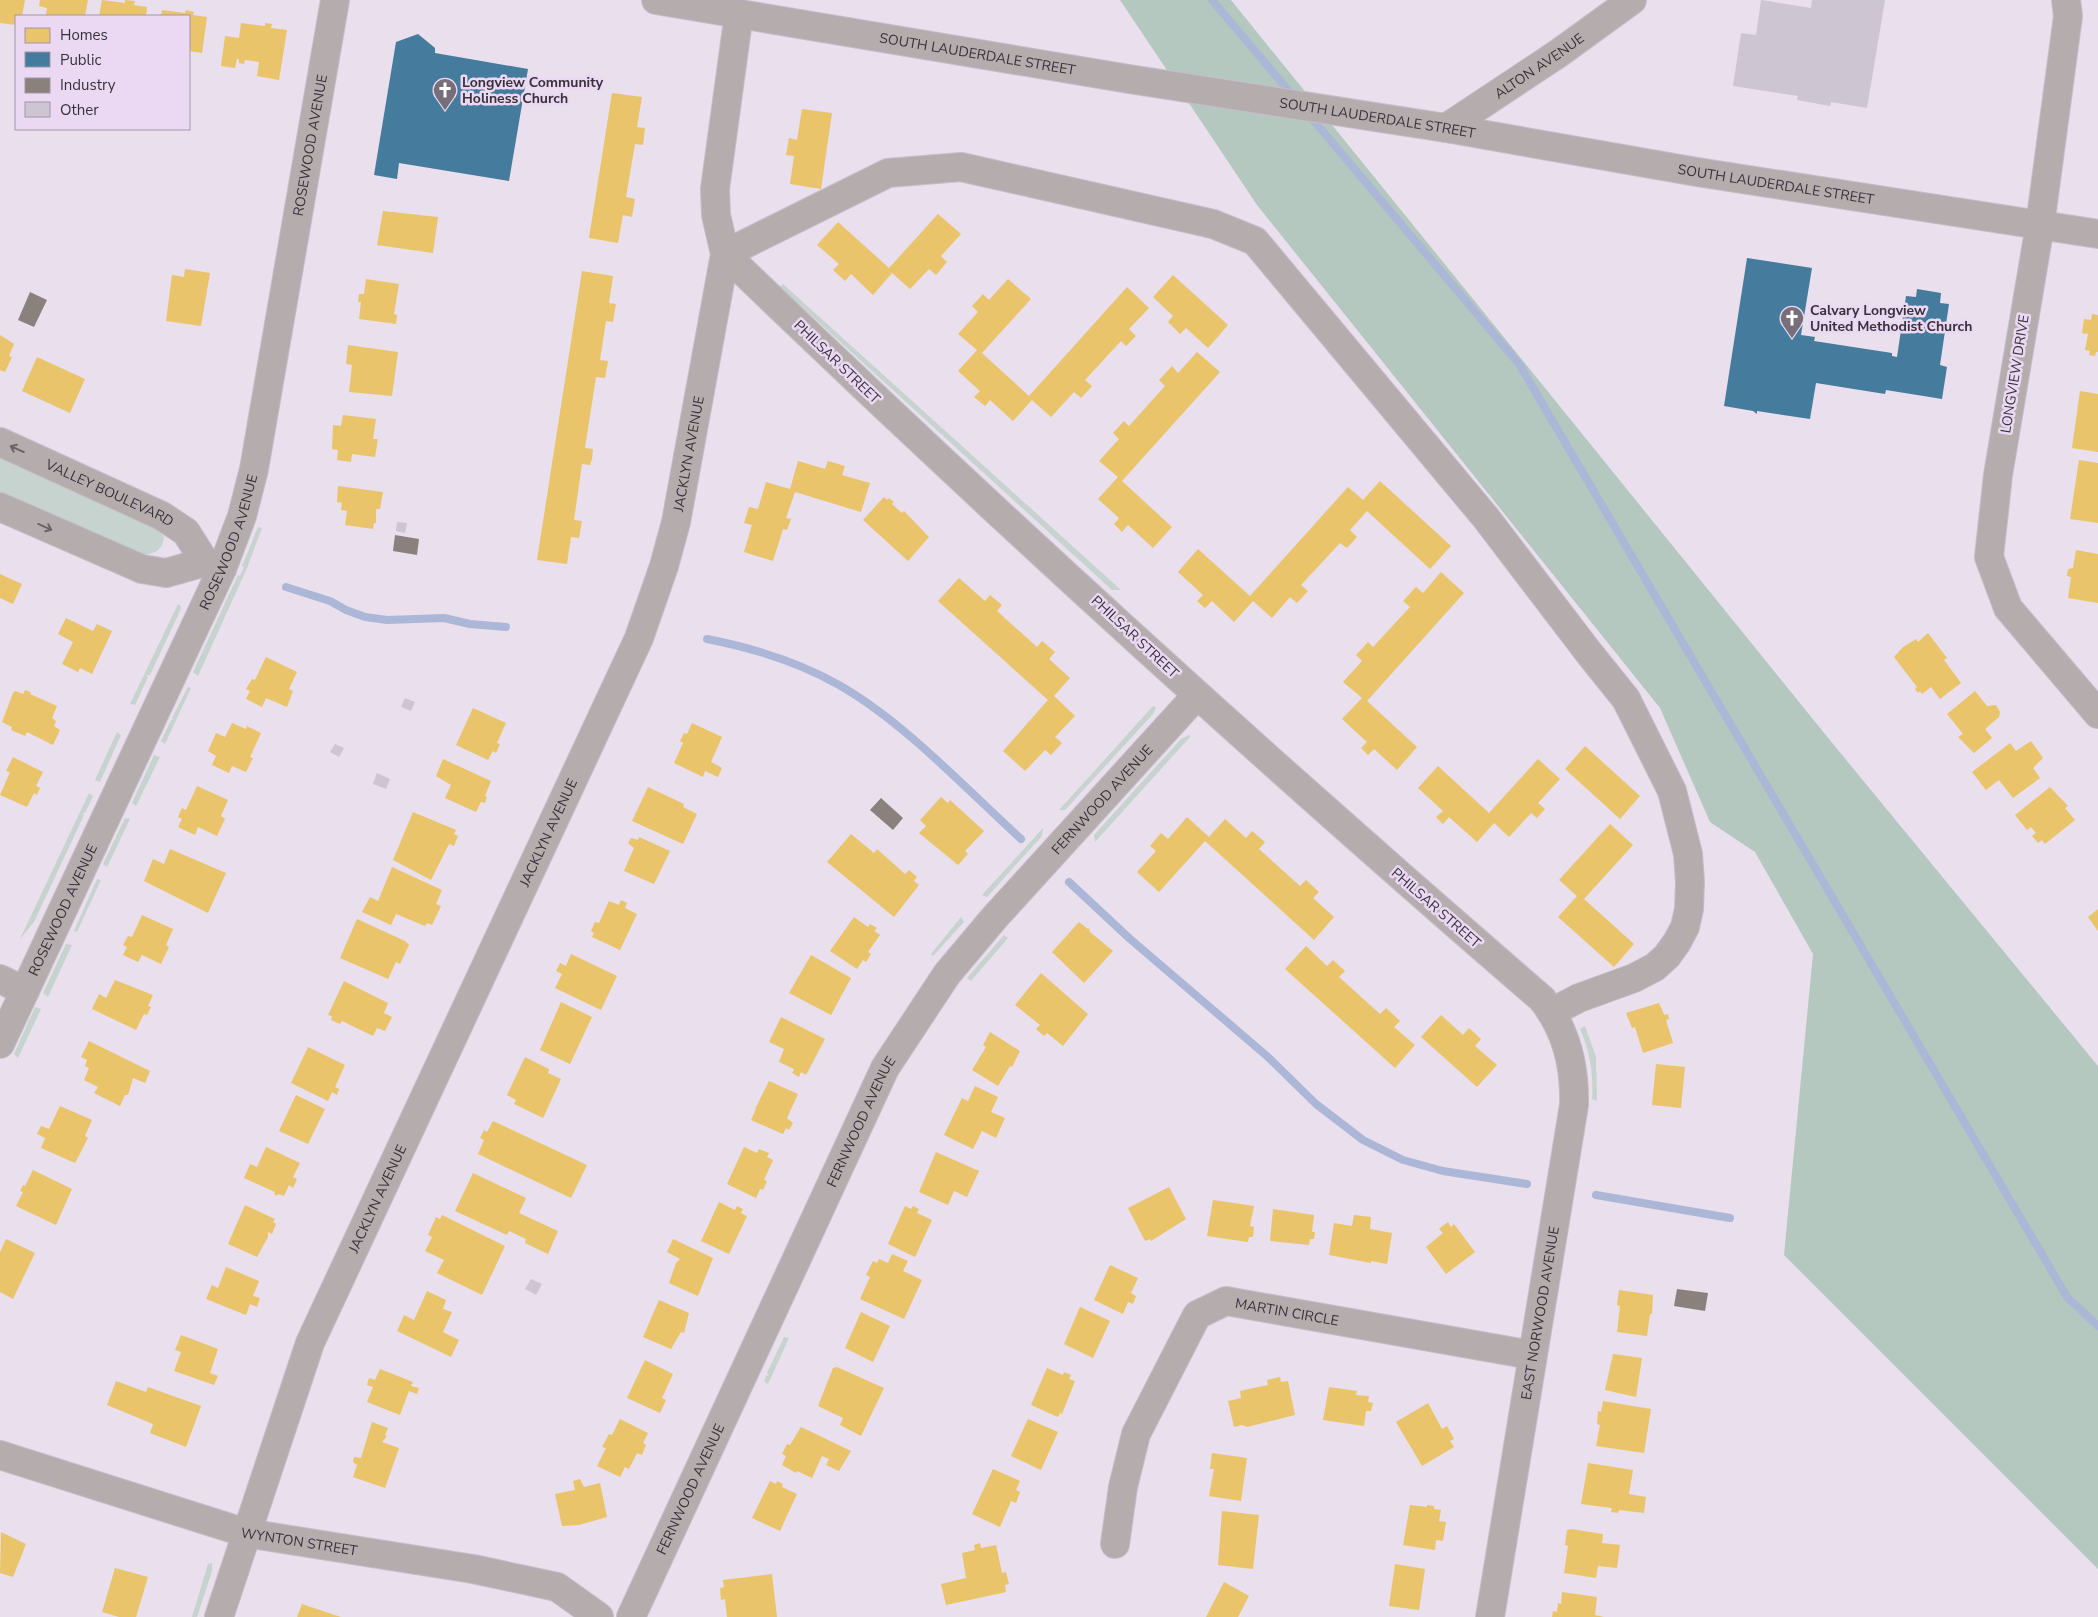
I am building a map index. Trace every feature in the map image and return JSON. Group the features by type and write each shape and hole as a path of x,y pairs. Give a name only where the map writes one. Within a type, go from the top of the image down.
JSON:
{"street":[{"name":"ROSEWOOD AVENUE","path":"0,1044 213,565 242,516 256,461 335,0"},
{"name":"SOUTH LAUDERDALE STREET","path":"656,0 1129,79 1233,93 1446,128 1697,172 2098,234"},
{"name":"ALTON AVENUE","path":"1446,128 1559,53 1632,0"},
{"name":"LONGVIEW DRIVE","path":"2066,0 2068,16 2040,225 1998,475 1989,558 2008,608 2098,714"},
{"name":"JACKLYN AVENUE","path":"219,1617 310,1344 639,638 664,566 676,522 725,254 716,215 715,188 739,14"},
{"path":"725,254 888,173 961,167 1213,224 1255,241 1486,518 1588,653 1626,698 1672,791 1688,854 1690,882 1689,909 1685,926 1677,942 1667,956 1655,967 1634,978 1579,998 1552,1012"},
{"name":"PHILSAR STREET","path":"725,254 890,413 1197,695 1412,888 1542,1000 1552,1012"},
{"name":"VALLEY BOULEVARD","path":"0,442 162,516 186,532 213,565"},
{"path":"0,507 142,569 166,573 213,565"},
{"name":"FERNWOOD AVENUE","path":"631,1617 885,1068 947,974 995,918 1197,695"},
{"path":"0,979 25,991"},
{"name":"EAST NORWOOD AVENUE","path":"1490,1617 1574,1105 1574,1068 1568,1047 1552,1012"},
{"name":"MARTIN CIRCLE","path":"1115,1544 1123,1487 1136,1434 1197,1315 1226,1301 1532,1355"},
{"name":"WYNTON STREET","path":"0,1455 246,1533 473,1569 557,1587 600,1617"}],"shaded area":[{"path":"783,284 1121,590 1112,590 780,287"},
{"path":"0,456 161,531 164,538 161,546 154,553 142,555 0,492"},
{"path":"258,527 262,528 247,568 198,676 193,672 238,575 240,576 244,567 242,566"},
{"path":"178,604 181,606 180,611 150,675 146,675 148,677 135,705 130,704"},
{"path":"188,687 191,688 165,744 161,741 171,720 174,719 172,718"},
{"path":"1153,706 1156,707 1153,714 1065,810 1059,810"},
{"path":"117,732 121,735 100,782 95,780"},
{"path":"1189,735 1190,737 1095,842 1094,835 1181,739"},
{"path":"154,755 160,757 136,806 132,803"},
{"path":"89,793 93,796 85,813 82,814 84,815 34,922 20,939"},
{"path":"125,818 130,819 107,867 103,864"},
{"path":"1043,828 1042,836 987,897 982,895"},
{"path":"97,879 101,880 77,932 74,931"},
{"path":"961,917 964,922 933,956 931,954"},
{"path":"1004,935 1008,938 971,981 967,978"},
{"path":"66,944 72,945 48,997 43,993"},
{"path":"35,1007 41,1009 18,1058 14,1054"},
{"path":"1585,1026 1596,1057 1597,1101 1592,1099 1590,1062 1580,1029"},
{"path":"784,1337 789,1338 768,1384 764,1381 766,1376 769,1375 767,1373"},
{"path":"212,1563 212,1571 197,1617 192,1617 208,1564"}],"green space":[{"path":"1120,0 1231,0 1833,744 2098,1066 2098,1569 1784,1255 1813,954 1755,852 1710,822 1660,708 1257,205"}],"building: Homes":[{"path":"0,0 25,0 22,15 15,15 15,25 0,23"},
{"path":"40,0 88,0 85,15 46,15 47,8 39,6"},
{"path":"102,0 125,3 125,0 135,1 134,5 147,7 146,15 99,15"},
{"path":"162,10 185,13 186,10 194,12 193,15 207,17 202,53 190,51 190,15 161,15"},
{"path":"241,23 265,26 265,23 272,24 271,28 287,30 279,80 257,76 259,62 245,60 244,64 239,63 239,59 237,59 235,68 221,66 225,36 239,38"},
{"path":"612,93 642,97 637,127 645,128 643,145 635,144 626,197 635,199 632,217 623,215 618,243 589,238"},
{"path":"802,109 832,113 821,189 790,184 794,156 786,155 789,138 797,140"},
{"path":"383,211 438,217 433,253 377,245"},
{"path":"938,214 961,234 941,256 947,262 936,275 929,269 910,289 892,273 873,295 851,274 845,281 833,270 839,264 817,245 838,222 889,268"},
{"path":"185,269 210,273 201,326 166,321 172,275 184,277"},
{"path":"582,271 613,276 609,303 616,304 613,322 606,321 600,360 608,361 605,378 596,377 585,448 593,449 592,459 590,465 582,464 574,520 582,521 579,538 571,537 567,564 537,560"},
{"path":"1173,275 1228,325 1208,348 1186,328 1180,334 1168,322 1173,316 1153,297"},
{"path":"366,279 399,284 394,314 397,315 396,324 359,319 361,302 358,302 359,294 364,294"},
{"path":"1008,279 1031,299 982,353 1029,396 1127,287 1149,308 1129,329 1136,336 1126,346 1121,341 1085,380 1092,386 1081,398 1074,392 1051,417 1032,400 1013,421 990,400 985,406 974,397 980,391 958,371 977,350 958,334 978,312 972,306 983,294 989,300"},
{"path":"2092,314 2098,315 2098,352 2096,352 2095,356 2089,355 2090,351 2085,350 2088,334 2082,333 2084,319 2091,320"},
{"path":"0,335 14,344 9,356 12,357 5,372 0,370"},
{"path":"348,345 398,352 392,396 349,392 352,365 346,364"},
{"path":"1197,352 1220,372 1122,481 1172,527 1153,548 1128,525 1122,532 1114,524 1119,518 1098,499 1118,477 1099,461 1119,439 1113,433 1124,421 1129,426 1165,386 1159,380 1172,366 1178,373"},
{"path":"37,357 85,379 70,413 22,391"},
{"path":"2080,391 2098,394 2098,452 2072,448"},
{"path":"343,415 376,419 373,439 378,439 375,457 352,454 351,462 337,460 338,450 332,449 333,425 341,426"},
{"path":"2079,460 2098,463 2098,523 2070,519"},
{"path":"798,461 825,469 828,461 845,466 842,475 870,483 861,512 795,492 786,518 791,519 787,530 783,529 773,561 744,552 752,525 744,523 749,507 758,509 766,482 790,489"},
{"path":"1380,481 1451,546 1430,569 1367,511 1350,530 1357,537 1347,548 1340,543 1301,585 1308,591 1297,603 1290,597 1272,618 1253,601 1234,622 1212,601 1205,608 1197,601 1203,595 1178,572 1198,549 1250,596 1348,487 1363,500"},
{"path":"338,486 383,492 380,509 376,509 376,523 374,523 373,529 345,525 347,511 341,510 342,503 337,502"},
{"path":"884,497 894,502 892,504 902,513 904,511 929,537 908,561 863,520"},
{"path":"2076,550 2098,554 2098,603 2068,598 2071,577 2067,576 2068,569 2073,568"},
{"path":"1441,572 1464,593 1367,701 1417,747 1397,770 1374,749 1368,755 1361,748 1367,742 1342,719 1362,698 1343,682 1362,661 1356,655 1368,642 1373,647 1410,607 1403,601 1416,587 1423,593"},
{"path":"0,574 22,584 13,604 0,598"},
{"path":"959,578 985,601 990,595 1002,605 997,611 1037,647 1042,641 1055,652 1049,659 1070,678 1054,696 1075,716 1055,737 1062,743 1051,755 1045,750 1025,771 1003,751 1048,700 938,601"},
{"path":"66,618 93,631 97,624 112,631 92,674 80,668 78,672 62,664 73,642 58,634"},
{"path":"1928,633 1947,658 1944,660 1961,683 1940,699 1931,687 1922,694 1920,691 1918,693 1915,689 1917,687 1894,657 1903,647 1916,639 1918,642"},
{"path":"266,657 297,672 289,689 293,691 287,707 266,698 262,707 246,699 250,691 246,689 252,679 255,680"},
{"path":"25,690 57,706 52,718 56,721 54,726 60,730 53,745 27,732 25,736 11,730 12,727 2,722 13,693 15,691 23,694"},
{"path":"1975,691 1987,706 1996,705 2000,712 1999,717 1985,729 1992,738 1974,753 1958,737 1963,734 1947,714"},
{"path":"473,708 506,723 497,743 500,744 496,753 493,751 488,760 456,745"},
{"path":"232,723 246,729 247,726 261,733 250,757 253,758 246,772 232,766 229,773 212,765 216,756 208,751 216,733 225,737"},
{"path":"692,723 722,737 711,762 722,768 718,777 705,771 703,777 674,763 683,743 680,741 684,733 687,734"},
{"path":"2031,741 2043,758 2033,768 2040,778 2013,798 1999,780 1986,790 1972,772 2010,743 2016,751"},
{"path":"1585,746 1640,796 1620,819 1565,769"},
{"path":"13,757 43,772 36,786 40,788 37,795 34,793 27,807 0,795 10,772 6,771"},
{"path":"443,759 491,781 485,796 487,797 485,803 481,802 476,812 445,798 451,785 436,776"},
{"path":"1538,759 1560,779 1538,803 1545,809 1537,818 1531,813 1509,837 1494,823 1477,842 1449,817 1443,824 1436,817 1443,811 1418,788 1438,766 1489,813"},
{"path":"197,786 228,800 221,816 225,819 217,836 198,827 195,835 178,827 182,819 178,817 182,808 186,810"},
{"path":"648,787 684,804 683,807 697,814 683,844 632,821"},
{"path":"2050,787 2068,806 2065,808 2075,820 2045,844 2042,840 2038,843 2032,836 2036,833 2031,827 2027,830 2015,815"},
{"path":"941,797 948,803 950,800 984,831 965,851 968,854 958,865 919,833 926,826 920,820"},
{"path":"413,812 456,830 454,834 458,836 454,846 449,844 431,880 393,860"},
{"path":"1187,817 1209,837 1225,819 1246,838 1252,831 1265,842 1259,849 1300,886 1306,880 1319,892 1313,898 1334,917 1314,940 1205,841 1159,892 1137,872 1156,851 1150,846 1161,833 1168,839"},
{"path":"1610,824 1633,845 1584,899 1634,944 1614,967 1558,917 1577,896 1559,880"},
{"path":"851,834 874,853 877,849 905,874 909,870 917,877 914,881 919,885 894,917 827,862"},
{"path":"639,837 670,851 654,884 624,871 634,848 628,843 631,838 638,840"},
{"path":"170,849 226,873 208,913 144,881 153,859 164,864"},
{"path":"392,867 442,890 436,904 441,906 432,925 427,923 425,926 396,914 391,925 362,912 370,897 378,901"},
{"path":"621,900 627,903 625,908 637,914 620,950 592,937 594,933 591,931 595,922 599,923 609,901 619,905"},
{"path":"2098,909 2098,931 2088,917"},
{"path":"142,915 173,929 166,945 169,947 161,964 142,955 138,962 123,955 127,947 123,945 128,936 132,937"},
{"path":"854,917 868,927 870,924 877,928 874,931 880,935 868,952 871,954 866,962 863,960 857,969 830,951"},
{"path":"357,919 405,941 409,945 400,964 396,962 388,979 340,958"},
{"path":"1079,922 1089,928 1090,932 1113,951 1084,983 1052,952"},
{"path":"1306,946 1327,966 1333,960 1345,971 1339,977 1380,1014 1386,1008 1400,1021 1394,1027 1415,1045 1395,1068 1285,969"},
{"path":"571,954 617,976 601,1010 555,988 562,974 556,971 560,963 566,966"},
{"path":"811,955 851,978 831,1015 789,993"},
{"path":"1041,973 1088,1014 1063,1046 1047,1033 1044,1036 1036,1029 1040,1025 1015,1005"},
{"path":"115,980 153,995 148,1006 151,1007 147,1015 144,1014 136,1030 92,1009 99,994 106,998"},
{"path":"344,981 388,1003 384,1013 392,1017 385,1031 377,1028 373,1036 342,1021 340,1024 331,1020 332,1016 328,1015"},
{"path":"561,1002 592,1017 570,1064 540,1050"},
{"path":"1659,1003 1664,1015 1668,1014 1669,1019 1666,1020 1673,1043 1643,1053 1635,1027 1632,1028 1626,1013"},
{"path":"1441,1015 1463,1035 1469,1028 1481,1039 1475,1046 1497,1065 1477,1087 1421,1037"},
{"path":"781,1017 825,1039 806,1075 801,1072 799,1077 792,1073 794,1069 779,1062 784,1049 769,1042"},
{"path":"990,1032 1020,1051 1012,1067 1010,1066 998,1086 972,1070 986,1047 983,1045"},
{"path":"89,1041 150,1071 145,1083 133,1078 128,1095 125,1095 120,1106 94,1093 98,1087 84,1080 89,1068 85,1066 87,1060 81,1057"},
{"path":"308,1047 345,1065 335,1087 339,1089 337,1095 332,1092 328,1101 291,1083"},
{"path":"525,1057 549,1069 548,1073 561,1079 543,1118 514,1104 516,1100 507,1095"},
{"path":"1656,1064 1685,1067 1681,1108 1652,1105"},
{"path":"769,1081 798,1094 787,1118 793,1123 789,1130 786,1128 783,1134 751,1120"},
{"path":"975,1086 998,1097 991,1112 1005,1118 996,1138 982,1131 973,1149 944,1135 962,1098 968,1101"},
{"path":"296,1095 325,1109 308,1144 279,1131"},
{"path":"60,1106 92,1120 85,1136 88,1138 75,1163 41,1148 45,1138 37,1134 41,1126 49,1129"},
{"path":"493,1121 587,1165 571,1198 478,1154 484,1140 480,1138 484,1130 487,1132"},
{"path":"266,1147 300,1163 293,1177 297,1179 293,1188 289,1185 284,1196 278,1194 277,1196 274,1194 275,1192 244,1178 250,1164 257,1167"},
{"path":"744,1147 757,1153 759,1149 769,1153 767,1157 773,1160 764,1180 767,1181 763,1190 760,1189 756,1198 727,1184"},
{"path":"936,1152 979,1171 967,1197 954,1191 948,1205 919,1192"},
{"path":"33,1170 72,1189 56,1225 16,1206 23,1192 20,1191 23,1185 25,1186"},
{"path":"473,1173 526,1198 519,1213 558,1231 548,1254 525,1243 526,1239 509,1231 507,1235 455,1211"},
{"path":"1169,1187 1186,1219 1151,1241 1150,1239 1145,1241 1128,1208"},
{"path":"1213,1200 1254,1206 1250,1226 1254,1227 1253,1237 1249,1237 1248,1242 1207,1236"},
{"path":"719,1202 735,1210 737,1206 743,1209 741,1213 747,1216 729,1254 701,1241"},
{"path":"245,1205 275,1219 273,1222 276,1224 272,1234 268,1232 268,1237 257,1257 228,1244"},
{"path":"905,1206 911,1209 913,1206 919,1209 917,1213 932,1220 915,1257 888,1244"},
{"path":"1273,1209 1314,1215 1312,1232 1315,1232 1314,1239 1310,1239 1309,1245 1270,1241"},
{"path":"442,1215 505,1246 482,1295 437,1273 444,1260 425,1251 432,1237 428,1235 436,1217 440,1219"},
{"path":"1354,1215 1371,1217 1370,1229 1392,1233 1387,1264 1329,1255 1334,1223 1352,1226"},
{"path":"1448,1222 1451,1227 1454,1224 1475,1252 1446,1274 1426,1247 1443,1233 1439,1229"},
{"path":"6,1239 35,1253 13,1299 0,1292 0,1252"},
{"path":"673,1239 713,1258 698,1296 669,1283 676,1263 680,1259 667,1252"},
{"path":"892,1254 908,1261 903,1271 922,1280 904,1319 860,1299 870,1277 866,1275 873,1261 877,1263 879,1259 888,1263"},
{"path":"1110,1265 1138,1278 1131,1293 1136,1296 1133,1304 1128,1302 1123,1314 1094,1300"},
{"path":"226,1267 259,1281 253,1296 260,1298 257,1307 250,1304 246,1315 206,1299 212,1285 218,1288"},
{"path":"1619,1290 1653,1295 1652,1314 1650,1314 1647,1336 1617,1332 1620,1306 1617,1305"},
{"path":"427,1291 446,1300 443,1309 452,1312 443,1332 459,1340 451,1357 397,1331 404,1315 414,1320"},
{"path":"659,1300 689,1313 684,1333 681,1332 671,1349 643,1337"},
{"path":"1080,1307 1110,1321 1093,1358 1064,1344"},
{"path":"861,1312 890,1326 873,1362 845,1348"},
{"path":"181,1335 218,1349 210,1373 218,1376 214,1385 174,1371 181,1352 175,1350"},
{"path":"1613,1354 1642,1358 1636,1397 1605,1390"},
{"path":"645,1360 673,1374 662,1398 666,1400 660,1413 627,1398"},
{"path":"837,1367 884,1388 861,1436 840,1425 843,1418 818,1406 833,1368"},
{"path":"1047,1368 1063,1375 1064,1372 1071,1375 1069,1379 1075,1381 1062,1414 1060,1413 1058,1417 1031,1405"},
{"path":"380,1369 413,1382 411,1386 419,1388 417,1394 409,1391 400,1415 367,1402 373,1387 367,1385 369,1378 375,1380"},
{"path":"1280,1377 1281,1382 1288,1381 1295,1415 1247,1427 1242,1425 1234,1427 1228,1401 1241,1398 1240,1391 1268,1385 1267,1380"},
{"path":"116,1381 146,1392 148,1387 201,1406 186,1447 150,1433 153,1424 107,1405"},
{"path":"1329,1387 1357,1391 1356,1395 1369,1396 1368,1402 1373,1403 1371,1411 1366,1411 1364,1426 1323,1420"},
{"path":"1603,1401 1651,1409 1644,1453 1596,1446 1600,1425 1597,1424 1598,1411 1601,1412"},
{"path":"1428,1403 1442,1429 1447,1426 1454,1439 1450,1441 1454,1447 1422,1466 1396,1422"},
{"path":"620,1419 648,1433 643,1443 646,1445 642,1455 637,1453 629,1469 625,1467 620,1477 597,1466 606,1448 602,1447 609,1434 612,1435"},
{"path":"1028,1419 1058,1432 1041,1470 1011,1456"},
{"path":"372,1422 388,1428 385,1435 387,1436 382,1442 399,1448 385,1488 353,1477 357,1465 353,1462 354,1457 361,1458"},
{"path":"801,1427 851,1451 839,1471 826,1465 829,1459 822,1456 812,1478 797,1471 796,1473 782,1465 786,1456 782,1454 787,1444 790,1445"},
{"path":"1212,1453 1247,1458 1241,1501 1209,1496 1214,1469 1210,1469"},
{"path":"1588,1463 1633,1470 1629,1494 1646,1497 1644,1513 1619,1510 1618,1513 1611,1512 1612,1508 1581,1504"},
{"path":"993,1469 1020,1481 1016,1490 1020,1492 1016,1503 1011,1501 1000,1527 972,1514"},
{"path":"580,1479 584,1487 600,1483 607,1517 579,1525 562,1526 555,1494 575,1490 573,1481"},
{"path":"770,1481 776,1484 777,1481 783,1484 782,1487 797,1494 780,1531 752,1518"},
{"path":"1410,1505 1434,1506 1434,1509 1441,1510 1439,1521 1446,1522 1443,1541 1436,1540 1435,1550 1403,1545"},
{"path":"1222,1511 1259,1515 1253,1569 1218,1565"},
{"path":"1567,1530 1603,1534 1602,1543 1620,1545 1617,1568 1598,1566 1596,1578 1564,1573 1568,1546 1565,1545"},
{"path":"1,1532 26,1544 13,1577 0,1573"},
{"path":"980,1543 981,1548 996,1545 1002,1573 1006,1572 1009,1584 1005,1585 1006,1592 946,1605 941,1584 966,1578 962,1553 975,1550 974,1545"},
{"path":"1395,1564 1425,1569 1419,1610 1389,1606"},
{"path":"115,1568 148,1577 136,1617 119,1617 102,1612"},
{"path":"772,1574 777,1617 727,1617 725,1599 721,1600 720,1588 724,1587 723,1580"},
{"path":"1224,1582 1249,1596 1238,1617 1206,1617"},
{"path":"1562,1592 1597,1597 1595,1615 1604,1617 1552,1617 1553,1611 1557,1612 1558,1603 1561,1604"},
{"path":"302,1604 341,1617 297,1617"}],"building: Public":[{"path":"418,34 435,48 435,53 528,69 509,181 399,163 397,179 374,175 396,42"},
{"path":"1747,258 1812,268 1801,335 1815,337 1814,341 1892,353 1892,356 1897,357 1906,296 1916,297 1917,289 1941,293 1940,303 1949,304 1940,365 1947,367 1942,399 1886,390 1885,394 1816,383 1810,419 1757,411 1757,414 1753,411 1724,406"}],"building: Industry":[{"path":"30,292 47,300 34,327 18,320"},
{"path":"395,535 419,539 417,555 393,551"},
{"path":"881,798 903,818 893,830 870,810"},
{"path":"1677,1289 1708,1293 1705,1311 1674,1306"}],"building: Other":[{"path":"1761,0 1811,8 1812,0 1885,0 1867,108 1831,102 1830,106 1797,100 1798,96 1733,86 1741,33 1756,35"},
{"path":"397,522 407,523 405,533 396,531"},
{"path":"405,698 415,702 411,711 401,707"},
{"path":"335,744 344,748 339,757 330,752"},
{"path":"377,773 390,779 386,789 373,784"},
{"path":"531,1279 542,1284 536,1295 525,1289"}],"waterway":[{"path":"1212,0 1293,96"},
{"path":"1309,115 1519,364 2067,1297 2098,1326"},
{"path":"286,587 330,601 346,610 365,617 387,620 444,618 470,624 506,627"},
{"path":"707,639 758,651 791,662 839,685 863,700 933,757 1021,839"},
{"path":"1069,882 1129,938 1268,1057 1316,1104 1363,1140 1403,1160 1443,1171 1527,1184"},
{"path":"1596,1195 1730,1218"}],"place":[{"name":"Longview Community Holiness Church","path":"445,111"},
{"name":"Calvary Longview United Methodist Church","path":"1792,339"}]}
